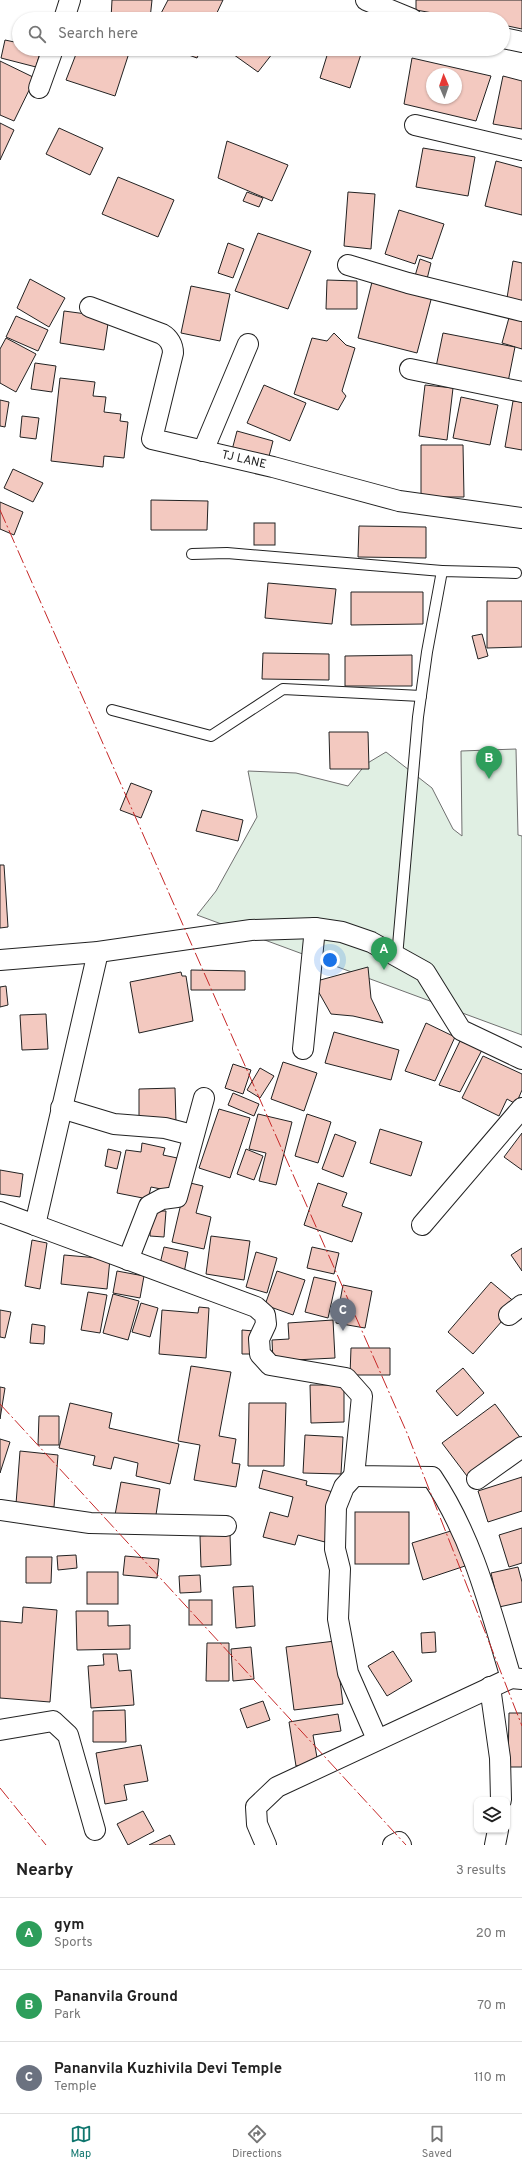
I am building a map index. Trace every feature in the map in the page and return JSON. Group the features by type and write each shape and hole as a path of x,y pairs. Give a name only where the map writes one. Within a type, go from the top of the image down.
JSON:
{"street":[{"path":"66,12 70,0"},
{"path":"366,0 395,12"},
{"path":"510,39 522,42"},
{"path":"39,88 50,56"},
{"path":"415,125 522,150"},
{"path":"348,265 408,283 522,310"},
{"name":"TJ LANE","path":"90,307 167,337 173,347 173,353 152,439 273,466 398,501 522,518"},
{"path":"203,451 248,344"},
{"path":"410,369 522,392"},
{"path":"303,1049 315,928"},
{"path":"0,960 98,952 251,930 315,928 342,932 370,942 425,972 462,1030 522,1059"},
{"path":"35,1225 98,952"},
{"path":"128,1260 149,1206 162,1199 177,1197 192,1135 204,1098"},
{"path":"61,1108 114,1124 165,1128 192,1135"},
{"path":"422,1225 522,1108"},
{"path":"0,1212 256,1307 264,1315 266,1324 259,1339 260,1354 270,1365 346,1378 362,1396 354,1476 344,1487 336,1507 335,1549 340,1569 338,1619 348,1673 377,1739"},
{"path":"477,1479 522,1446"},
{"path":"266,1845 257,1824 256,1807 276,1786 315,1770 377,1739 490,1687 517,1678 477,1563 448,1500 432,1477 354,1476"},
{"path":"0,1510 90,1523 226,1526"},
{"path":"490,1687 500,1758 501,1797"},
{"path":"0,1730 53,1721 68,1735 94,1830"},
{"path":"495,1845 497,1833"},
{"path":"393,1845 399,1842 401,1845"}],"lane":[{"path":"192,554 227,553 442,570 516,573"},
{"path":"397,956 420,696 442,570"},
{"path":"112,710 211,736 283,689 420,696"}],"green space":[{"path":"516,749 518,835 522,836 522,1035 197,915 216,891 257,817 248,771 296,773 348,786 366,764 386,752 432,788 453,829 462,836 461,751"}],"building":[{"path":"112,0 152,0 151,12 111,12"},
{"path":"168,0 223,0 217,12 162,12"},
{"path":"416,0 522,0 522,29 510,26 510,12 427,12 416,10"},
{"path":"5,40 12,42 12,56 39,56 36,67 1,58"},
{"path":"75,56 128,56 115,96 66,80"},
{"path":"236,56 271,56 258,72"},
{"path":"327,56 360,56 350,88 320,78"},
{"path":"412,58 456,68 426,68 426,104 462,104 462,69 491,76 476,121 404,104"},
{"path":"0,61 35,78 14,121 0,115"},
{"path":"503,76 522,81 522,129 493,124"},
{"path":"0,123 14,130 0,160"},
{"path":"59,128 103,148 90,175 46,154"},
{"path":"227,141 288,165 272,201 218,178"},
{"path":"423,148 475,157 468,196 416,187"},
{"path":"496,161 522,168 522,215 485,206"},
{"path":"118,177 174,200 158,237 102,214"},
{"path":"247,192 263,198 259,207 243,201"},
{"path":"348,192 375,194 371,249 344,246"},
{"path":"399,210 444,224 432,259 418,255 415,264 385,254"},
{"path":"258,233 311,251 288,309 235,291"},
{"path":"228,243 244,249 233,278 218,273"},
{"path":"420,259 431,263 427,279 415,276"},
{"path":"513,261 522,263 522,301 507,298"},
{"path":"30,279 65,298 49,327 17,308"},
{"path":"327,280 357,281 357,309 326,309"},
{"path":"372,282 432,296 417,353 358,338"},
{"path":"191,286 230,294 220,341 181,333"},
{"path":"64,311 109,317 104,350 60,343"},
{"path":"510,314 522,318 522,349 502,343"},
{"path":"16,316 48,330 38,351 6,337"},
{"path":"334,333 346,345 355,348 342,391 346,396 338,410 294,394 312,338 327,341"},
{"path":"443,333 515,347 508,382 436,367"},
{"path":"6,338 36,354 16,392 0,383 0,349"},
{"path":"35,363 56,366 52,392 31,389"},
{"path":"60,378 95,382 93,396 106,397 104,412 121,414 120,421 128,422 124,458 104,456 103,467 51,461"},
{"path":"264,385 306,403 290,441 247,423"},
{"path":"425,385 453,388 447,440 419,436"},
{"path":"461,397 498,405 490,445 453,438"},
{"path":"0,400 9,402 5,427 0,426"},
{"path":"513,401 522,402 522,450 505,447"},
{"path":"22,416 39,418 36,439 20,437"},
{"path":"237,431 273,441 268,460 232,450"},
{"path":"421,445 463,445 464,497 421,497"},
{"path":"13,469 43,483 33,502 4,488"},
{"path":"151,500 208,501 207,530 151,530"},
{"path":"0,502 23,512 14,535 0,529"},
{"path":"254,523 275,523 275,545 254,545"},
{"path":"359,526 426,527 426,558 358,557"},
{"path":"268,583 336,589 332,624 265,618"},
{"path":"351,592 423,592 423,624 351,625"},
{"path":"487,601 522,601 522,647 487,648"},
{"path":"482,634 488,656 478,659 472,636"},
{"path":"263,653 329,654 329,680 262,679"},
{"path":"412,655 412,686 345,686 345,656"},
{"path":"329,732 368,732 369,769 330,769"},
{"path":"131,783 152,791 141,818 120,810"},
{"path":"202,810 243,820 238,841 196,831"},
{"path":"0,865 4,865 8,927 0,928"},
{"path":"368,967 371,998 383,1023 353,1016 331,1014 313,982"},
{"path":"191,970 245,971 245,990 191,990"},
{"path":"181,972 182,976 186,976 193,1021 139,1033 130,982"},
{"path":"6,986 8,1005 0,1007 0,987"},
{"path":"46,1014 48,1049 22,1050 20,1015"},
{"path":"426,1023 455,1037 435,1081 405,1071"},
{"path":"334,1032 399,1050 391,1080 325,1063"},
{"path":"460,1041 482,1050 460,1092 439,1085"},
{"path":"483,1056 522,1074 522,1090 516,1104 507,1099 499,1116 462,1098"},
{"path":"283,1062 317,1073 304,1111 271,1099"},
{"path":"233,1064 251,1070 243,1094 225,1088"},
{"path":"260,1068 274,1076 260,1098 247,1090"},
{"path":"175,1088 176,1123 139,1123 139,1089"},
{"path":"233,1093 259,1104 254,1116 228,1105"},
{"path":"219,1109 250,1118 230,1178 199,1168"},
{"path":"258,1114 292,1122 276,1185 259,1181 266,1153 249,1149"},
{"path":"307,1114 331,1122 318,1163 295,1156"},
{"path":"380,1129 422,1142 411,1176 370,1163"},
{"path":"522,1133 522,1170 504,1157"},
{"path":"335,1134 356,1142 343,1177 322,1169"},
{"path":"142,1143 165,1148 163,1155 182,1159 176,1192 151,1187 148,1199 117,1193 126,1150 141,1152"},
{"path":"108,1149 121,1152 117,1169 105,1166"},
{"path":"246,1149 263,1156 254,1180 237,1174"},
{"path":"0,1170 23,1174 20,1197 0,1194"},
{"path":"186,1182 203,1186 196,1213 211,1217 204,1249 172,1242"},
{"path":"318,1183 347,1193 342,1206 362,1213 352,1242 304,1225"},
{"path":"151,1211 166,1211 164,1237 150,1236"},
{"path":"211,1236 250,1241 244,1280 206,1274"},
{"path":"32,1240 47,1243 40,1289 25,1286"},
{"path":"164,1247 188,1252 184,1273 159,1268"},
{"path":"312,1247 339,1253 334,1274 307,1268"},
{"path":"522,1248 522,1271 511,1255"},
{"path":"256,1252 277,1258 267,1293 246,1287"},
{"path":"64,1255 110,1259 107,1289 61,1284"},
{"path":"117,1271 144,1276 140,1298 113,1293"},
{"path":"277,1271 305,1280 293,1315 265,1305"},
{"path":"314,1277 336,1282 328,1318 305,1312"},
{"path":"491,1282 517,1304 473,1354 448,1332"},
{"path":"343,1285 372,1291 365,1328 336,1323"},
{"path":"88,1292 107,1295 100,1333 81,1330"},
{"path":"113,1294 139,1301 128,1340 103,1333"},
{"path":"141,1303 158,1308 150,1337 132,1332"},
{"path":"199,1307 209,1308 206,1358 159,1354 162,1310 198,1313"},
{"path":"0,1310 11,1312 5,1338 0,1337"},
{"path":"333,1320 335,1358 273,1361 272,1340 289,1339 288,1323"},
{"path":"32,1324 45,1326 44,1344 30,1343"},
{"path":"242,1330 254,1331 254,1354 242,1354"},
{"path":"351,1348 390,1348 390,1375 350,1375"},
{"path":"191,1366 231,1372 219,1436 236,1439 232,1463 240,1464 236,1487 194,1480 200,1445 178,1441"},
{"path":"463,1368 484,1393 457,1416 436,1391"},
{"path":"310,1385 344,1385 344,1422 311,1423"},
{"path":"0,1387 5,1388 0,1419"},
{"path":"70,1403 112,1413 109,1428 179,1444 170,1484 136,1476 138,1463 114,1457 111,1469 93,1465 95,1456 59,1448"},
{"path":"249,1403 286,1403 284,1466 248,1466"},
{"path":"495,1404 522,1440 470,1480 442,1443"},
{"path":"39,1416 59,1416 59,1445 38,1445"},
{"path":"305,1435 343,1437 341,1474 303,1473"},
{"path":"0,1439 10,1442 0,1473"},
{"path":"20,1451 58,1455 54,1507 16,1504"},
{"path":"263,1470 307,1481 306,1485 337,1493 325,1542 298,1535 295,1545 263,1537 270,1512 288,1517 293,1497 259,1488"},
{"path":"522,1477 522,1511 488,1522 478,1491"},
{"path":"121,1482 160,1489 155,1521 115,1515"},
{"path":"355,1512 409,1512 409,1564 355,1564"},
{"path":"522,1528 522,1563 509,1567 499,1535"},
{"path":"454,1530 465,1566 423,1580 412,1543"},
{"path":"230,1534 231,1565 201,1567 200,1536"},
{"path":"76,1555 77,1568 58,1570 57,1556"},
{"path":"125,1556 159,1559 157,1578 123,1575"},
{"path":"26,1557 52,1557 51,1583 26,1583"},
{"path":"518,1567 522,1582 522,1602 499,1607 491,1573"},
{"path":"87,1572 118,1572 118,1604 87,1604"},
{"path":"200,1575 201,1592 180,1593 179,1576"},
{"path":"253,1586 255,1626 236,1628 233,1587"},
{"path":"189,1600 212,1600 212,1625 189,1625"},
{"path":"23,1607 57,1610 50,1702 0,1698 0,1621 22,1623"},
{"path":"76,1611 108,1611 108,1626 130,1625 130,1649 77,1650"},
{"path":"435,1632 436,1652 422,1653 421,1633"},
{"path":"335,1641 343,1704 294,1710 286,1647"},
{"path":"207,1643 229,1643 229,1681 206,1681"},
{"path":"251,1647 254,1679 233,1681 231,1649"},
{"path":"393,1651 412,1681 387,1696 368,1666"},
{"path":"103,1654 117,1654 119,1671 131,1670 134,1705 91,1708 88,1666 104,1665"},
{"path":"263,1701 270,1720 247,1728 240,1709"},
{"path":"125,1710 126,1742 93,1742 93,1711"},
{"path":"509,1713 522,1713 522,1767 508,1767"},
{"path":"338,1714 341,1731 313,1735 318,1763 296,1766 289,1722"},
{"path":"141,1745 148,1781 124,1785 127,1800 105,1804 96,1753"},
{"path":"143,1811 154,1831 128,1845 117,1824"},
{"path":"170,1835 175,1845 149,1845"}],"power":[{"path":"0,510 407,1433 522,1726"},
{"path":"0,1404 406,1845"},
{"path":"0,1788 46,1845"}],"place":[{"name":"Pananvila Ground","path":"489,779"},
{"name":"gym","path":"384,970"},
{"name":"Pananvila Kuzhivila Devi Temple","path":"343,1331"}]}
